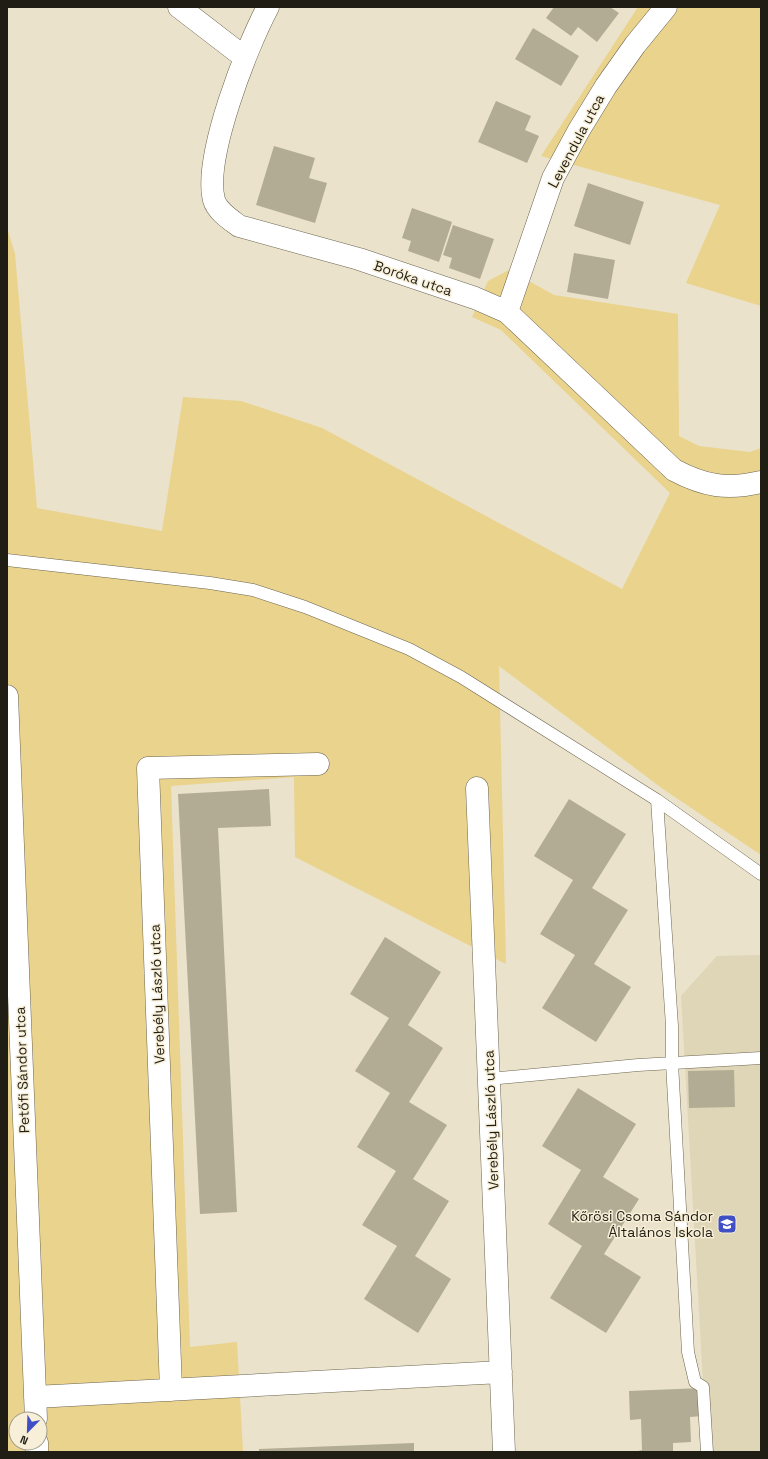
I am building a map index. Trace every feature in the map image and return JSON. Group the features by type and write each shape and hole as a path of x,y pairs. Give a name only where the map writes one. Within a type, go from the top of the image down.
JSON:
{"street":[{"path":"179,7 244,57"},
{"name":"Boróka utca","path":"268,7 244,57 219,142 212,182 214,202 224,214 239,226 359,259 475,298 508,312 674,470 695,481 720,487 744,486 761,482"},
{"name":"Levendula utca","path":"508,312 553,178 579,130 606,86 635,45 666,7"},
{"name":"Petőfi Sándor utca","path":"7,696 36,1411"},
{"name":"Verebély László utca","path":"171,1390 148,768 318,764"},
{"name":"Verebély László utca","path":"478,788 504,1452"},
{"path":"35,1398 501,1372"}],"lane":[{"path":"7,560 210,583 253,590 305,607 409,649 461,677 657,800 761,874"},
{"path":"657,800 672,1026 672,1063 688,1352 695,1382 703,1387 707,1452"},
{"path":"489,1079 638,1065 761,1058"}],"shaded area":[{"path":"638,7 761,7 761,306 686,283 720,205 541,156"},
{"path":"7,228 15,254 37,508 162,531 183,397 241,401 322,428 622,589 670,493 501,330 472,317 488,281 509,270 554,295 678,314 679,436 699,446 750,452 761,448 761,855 663,789 499,666 506,964 295,857 294,777 171,786 190,1347 237,1342 243,1452 7,1452"},
{"name":"Kőrösi Csoma Sándor Általános Iskola","path":"761,955 761,1452 707,1452 681,996 717,956"}],"building":[{"path":"554,7 610,7 619,13 597,42 578,27 571,36 546,18"},
{"path":"533,28 579,56 561,86 515,59"},
{"path":"496,101 531,116 525,130 539,136 527,163 478,142"},
{"path":"274,146 315,158 309,178 327,183 315,223 256,205"},
{"path":"588,183 644,202 630,245 574,226"},
{"path":"412,208 452,222 439,262 408,251 411,241 402,238"},
{"path":"453,225 494,239 480,279 449,268 452,258 443,255"},
{"path":"574,253 615,260 608,299 567,292"},
{"path":"269,789 271,826 218,828 237,1212 200,1214 178,794"},
{"path":"569,799 626,834 592,888 628,910 594,964 631,987 596,1042 542,1008 575,955 540,934 573,880 534,856"},
{"path":"385,937 441,972 408,1025 443,1048 409,1102 447,1125 413,1179 449,1201 415,1256 451,1279 418,1333 364,1299 397,1246 362,1225 396,1171 357,1147 390,1093 355,1071 389,1018 350,994"},
{"path":"734,1070 735,1107 689,1108 688,1071"},
{"path":"578,1088 636,1124 603,1177 639,1199 604,1254 641,1277 606,1333 550,1298 582,1246 548,1224 581,1170 542,1146"},
{"path":"702,1388 703,1416 690,1417 691,1442 673,1443 673,1452 634,1452 642,1450 641,1419 630,1420 629,1391"},
{"path":"414,1443 414,1452 259,1452 259,1449"}],"place":[{"name":"Kőrösi Csoma Sándor Általános Iskola","path":"727,1224"}]}
